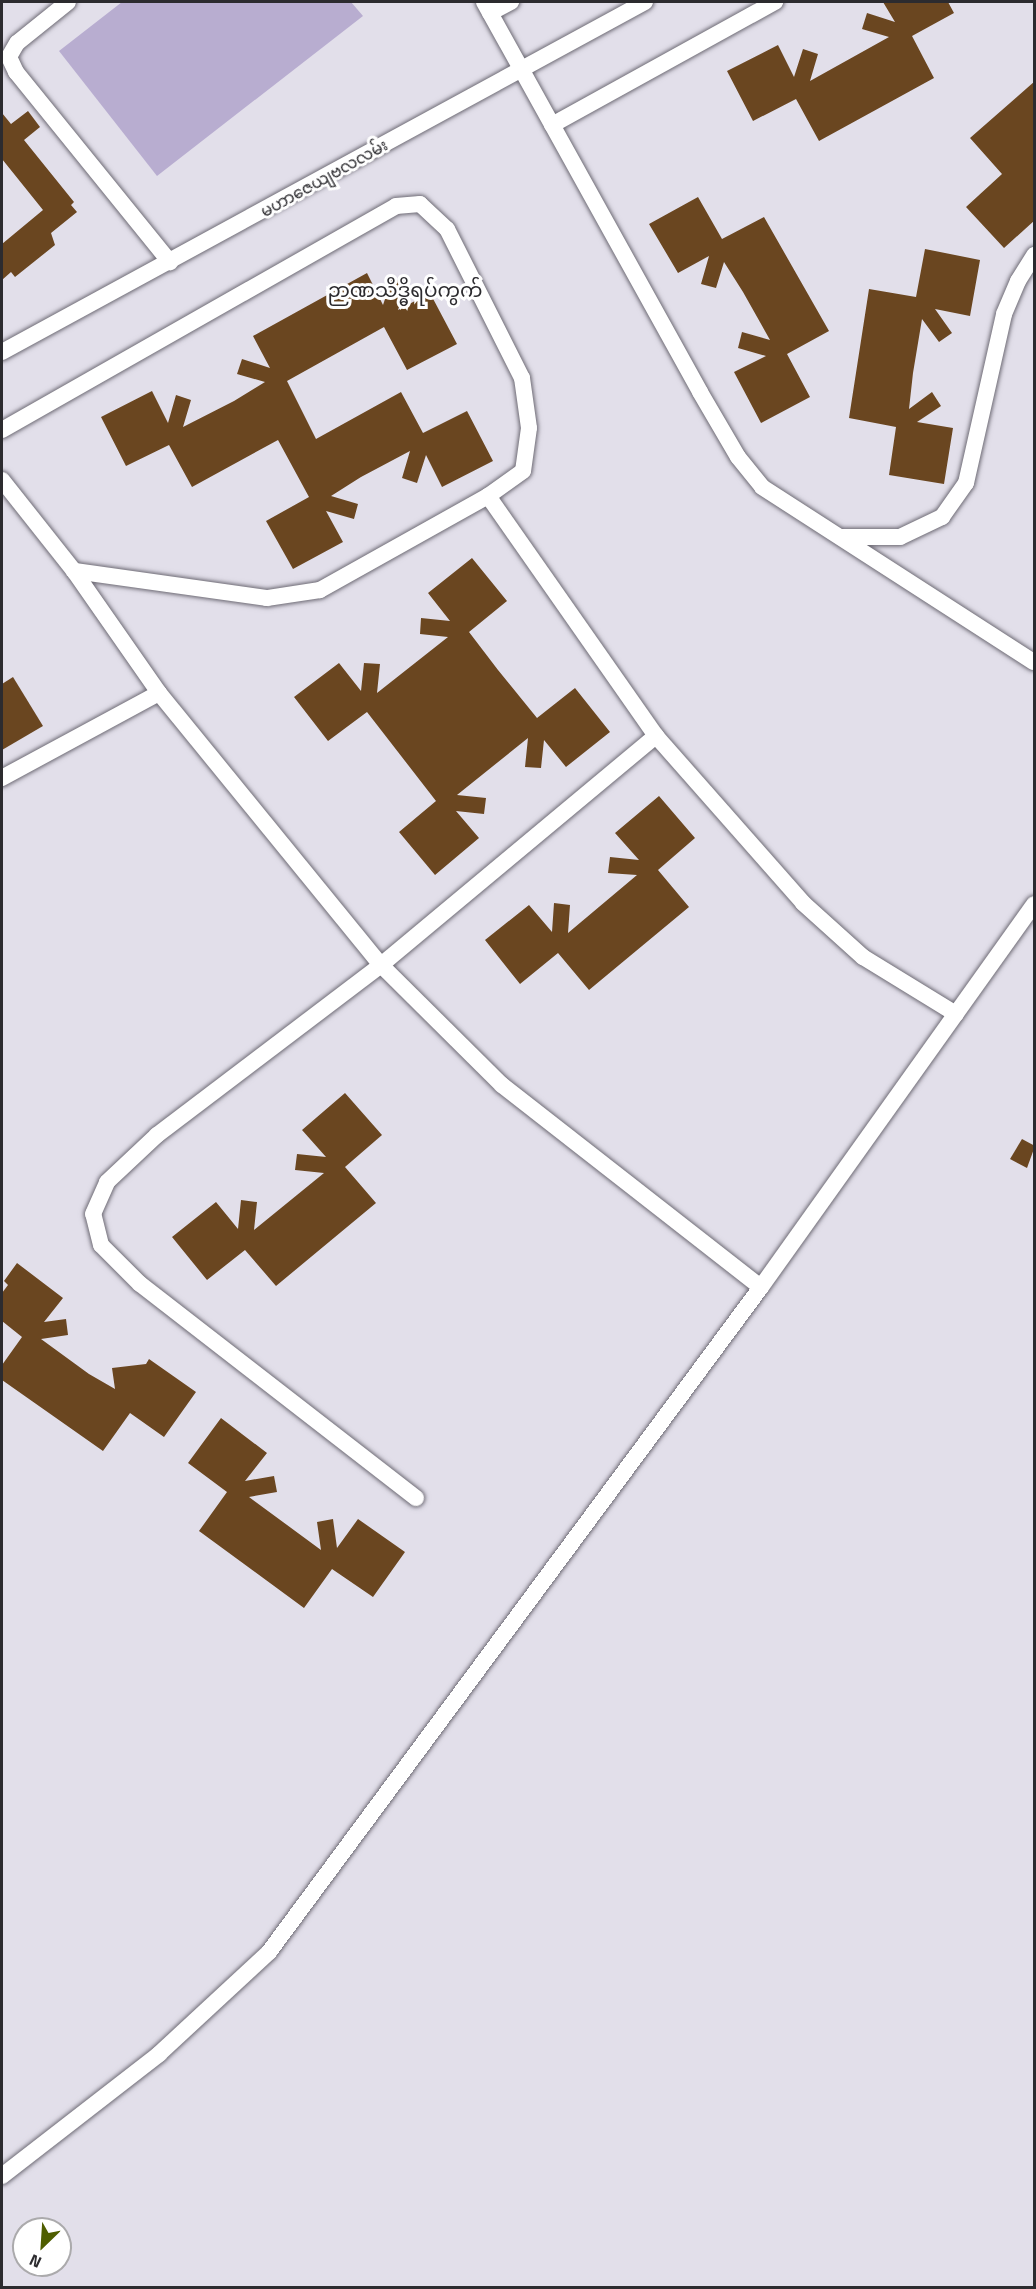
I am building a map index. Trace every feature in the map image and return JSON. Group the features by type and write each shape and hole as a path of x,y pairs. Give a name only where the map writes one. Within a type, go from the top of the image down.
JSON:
{"street":[{"path":"68,2 17,43 9,57 16,72 170,262"},
{"path":"511,2 487,7 738,457 762,487 1035,662"},
{"name":"မဟာဇေယျဗလလမ်း","path":"2,352 645,2"},
{"path":"552,125 775,2"},
{"path":"2,430 396,206 420,204 447,229 522,378 529,428 524,471 488,496 320,590 267,598 74,570"},
{"path":"840,537 900,537 942,518 966,483 1004,314 1018,280 1035,255"},
{"path":"2,480 74,570 159,693 381,965 502,1085 761,1287"},
{"path":"488,496 656,736 812,911 863,957 956,1014"},
{"path":"2,778 159,693"},
{"path":"416,1498 140,1284 101,1245 93,1214 107,1182 157,1135 381,965 656,736"},
{"path":"2,2176 159,2054 269,1952 761,1287 1035,904"}],"shaded area":[{"path":"122,2 351,2 363,16 157,176 59,51"}],"building":[{"path":"883,2 948,2 954,13 912,36 934,78 819,141 796,99 753,121 727,71 778,45 794,77 803,49 818,54 810,81 889,37 862,29 867,13 895,22"},
{"path":"1035,81 1035,220 1004,248 966,207 1002,174 970,138"},
{"path":"28,111 40,127 24,140 74,202 71,205 77,212 51,233 55,245 15,277 11,272 2,280 2,244 43,210 2,159 2,113 11,124"},
{"path":"698,197 722,239 764,217 829,331 787,354 810,397 761,423 734,372 766,356 738,348 742,332 770,340 743,292 724,262 716,288 701,284 709,256 678,273 649,224"},
{"path":"925,249 980,260 970,316 935,309 952,333 939,342 922,319 913,373 909,409 932,392 941,406 917,422 953,428 944,484 889,475 896,427 849,418 869,289 916,297"},
{"path":"367,273 383,305 392,278 407,283 398,310 430,293 457,344 407,370 384,327 287,381 316,439 401,392 423,433 467,411 493,461 442,487 426,455 417,483 402,478 410,451 361,477 331,496 358,504 354,519 326,511 343,542 293,569 266,521 309,497 278,440 192,487 169,445 126,466 101,417 152,391 168,423 176,395 191,400 183,427 234,401 265,382 237,374 242,359 270,368 253,336"},
{"path":"472,558 507,601 469,632 498,670 537,718 575,688 610,732 566,767 544,740 541,768 525,767 528,738 457,795 486,798 484,814 456,811 479,838 435,875 399,832 436,801 367,712 328,741 294,697 339,663 361,691 364,663 380,664 377,693 448,637 420,634 421,618 450,621 428,593"},
{"path":"13,677 43,726 2,750 2,684"},
{"path":"659,796 695,838 658,870 689,907 589,990 558,953 520,984 485,940 529,905 552,932 554,903 570,905 568,933 637,875 608,873 610,857 639,860 615,833"},
{"path":"345,1093 382,1135 345,1167 376,1203 276,1286 245,1250 207,1280 172,1237 216,1202 238,1229 241,1200 257,1202 254,1230 324,1173 295,1170 297,1154 326,1157 302,1130"},
{"path":"1022,1139 1035,1146 1027,1168 1010,1159"},
{"path":"17,1263 63,1298 44,1322 66,1319 68,1335 41,1339 89,1374 115,1389 112,1368 146,1364 149,1359 196,1392 164,1437 130,1413 103,1451 2,1380 2,1365 22,1337 2,1321 2,1293 8,1285 4,1281"},
{"path":"221,1418 267,1453 245,1481 274,1476 277,1492 249,1497 321,1550 317,1522 333,1519 337,1548 358,1519 405,1552 373,1597 332,1569 304,1608 199,1531 227,1492 188,1463"}],"district":[{"name":"ဉာဏသိဒ္ဓိရပ်ကွက်","path":"405,289"}]}
